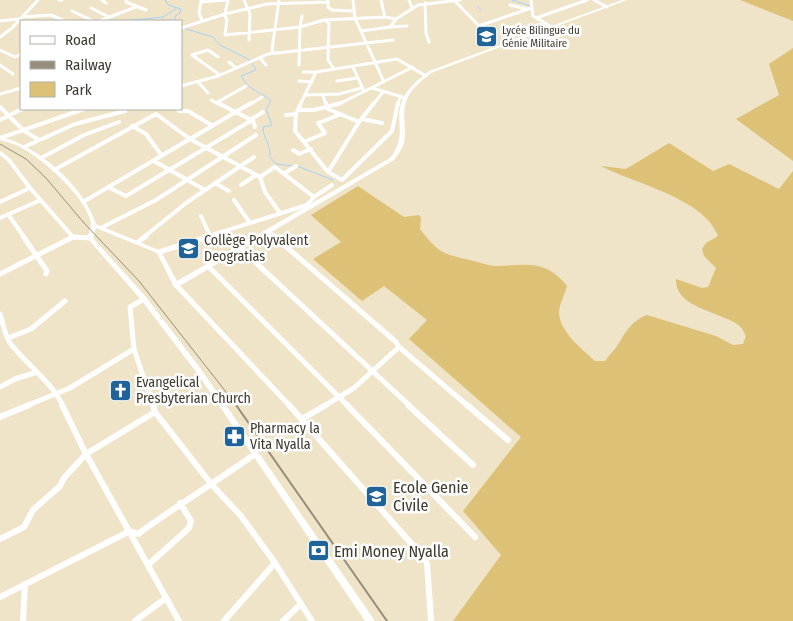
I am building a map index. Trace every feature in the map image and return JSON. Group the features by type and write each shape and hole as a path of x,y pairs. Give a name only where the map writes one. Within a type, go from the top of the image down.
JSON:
{"main road":[{"path":"0,138 24,147 41,158 54,170 83,202 94,225 159,252 176,286 392,159 403,135 402,112 406,98 411,90 426,76 437,69 625,0"},
{"path":"94,225 90,238 144,299 199,371 367,620"}],"street":[{"path":"0,37 38,0"},
{"path":"102,0 106,3"},
{"path":"126,0 126,2 146,10"},
{"path":"202,20 199,13 201,1 226,0 224,14 227,20 225,35 274,31 300,27 324,20 385,17 396,19"},
{"path":"244,0 250,14 249,40"},
{"path":"354,0 355,18 384,82"},
{"path":"381,0 385,17"},
{"path":"409,0 412,8"},
{"path":"454,0 479,26 530,9"},
{"path":"390,27 396,19 412,8 425,3 460,0"},
{"path":"531,0 530,9 536,18 552,27"},
{"path":"536,18 587,0"},
{"path":"594,0 607,7"},
{"path":"182,28 246,8 279,2 328,1 328,7 332,10 354,10"},
{"path":"274,53 272,50 279,2"},
{"path":"425,3 428,16 425,34 429,42"},
{"path":"510,5 530,9"},
{"path":"102,20 136,7"},
{"path":"91,8 109,18"},
{"path":"51,15 52,9"},
{"path":"72,11 91,20"},
{"path":"0,21 51,15 63,20"},
{"path":"299,65 302,16"},
{"path":"324,20 329,23 328,60 334,69"},
{"path":"361,31 407,26"},
{"path":"182,86 220,75 274,53 393,40"},
{"path":"218,57 208,50 192,55 220,75"},
{"path":"1,51 20,59"},
{"path":"15,57 20,54"},
{"path":"261,59 266,65"},
{"path":"303,72 316,72 399,60 426,76"},
{"path":"229,62 236,68"},
{"path":"0,65 13,74"},
{"path":"354,67 357,78 362,88 366,91"},
{"path":"286,115 328,109 348,102 413,67"},
{"path":"316,72 297,112 295,131 312,149 328,172 342,180 378,147 392,129 400,96"},
{"path":"337,81 357,78"},
{"path":"299,81 312,82"},
{"path":"198,82 208,93"},
{"path":"216,103 246,86"},
{"path":"0,94 20,88"},
{"path":"306,95 339,94 362,88"},
{"path":"372,88 406,98"},
{"path":"328,172 360,121 383,92"},
{"path":"323,95 328,109 339,115 360,121 382,123"},
{"path":"83,202 262,97"},
{"path":"211,100 251,120 255,127"},
{"path":"0,107 23,130 39,140"},
{"path":"0,120 20,110"},
{"path":"0,138 72,110"},
{"path":"179,110 180,112 188,110 213,126"},
{"path":"24,147 75,124 125,111"},
{"path":"108,187 126,196 263,112"},
{"path":"54,170 156,114 190,139 258,176 265,192 280,213"},
{"path":"304,142 325,133 318,123 339,115"},
{"path":"41,158 84,134 119,122"},
{"path":"132,126 146,134 162,156"},
{"path":"101,228 156,200 256,135"},
{"path":"293,150 299,154 312,149"},
{"path":"1,154 11,162 30,188 73,237"},
{"path":"138,242 205,190 254,157"},
{"path":"154,160 205,190"},
{"path":"285,173 296,166"},
{"path":"241,185 275,167 314,197"},
{"path":"215,183 229,191"},
{"path":"159,252 307,204 332,185"},
{"path":"0,202 30,188"},
{"path":"0,218 41,200"},
{"path":"234,200 250,223"},
{"path":"8,214 38,256 47,271 46,274"},
{"path":"201,216 210,236"},
{"path":"268,231 365,313 399,347 508,440"},
{"path":"0,274 73,237 90,238"},
{"path":"240,248 472,465"},
{"path":"208,266 339,397 474,537"},
{"path":"176,286 302,419 424,558 427,563 431,621"},
{"path":"144,299 130,307 134,349 154,412 212,485 240,516 275,563 312,621"},
{"path":"8,338 31,329 65,301"},
{"path":"0,314 9,342 55,393 86,454 179,621"},
{"path":"302,419 339,397 373,372 399,347"},
{"path":"0,417 77,384 134,349"},
{"path":"0,387 15,379 37,372"},
{"path":"0,539 24,527 33,510 61,486 64,478 86,454 154,412"},
{"path":"0,597 130,531 138,534 180,503 212,485 255,454"},
{"path":"148,565 189,528 191,521 180,503"},
{"path":"224,621 275,563"},
{"path":"23,621 25,584"},
{"path":"135,621 166,598"},
{"path":"283,621 301,604"}],"green space":[{"path":"740,0 793,0 793,21"},
{"path":"793,48 793,161 736,119 779,95 769,64"},
{"path":"669,143 713,171 729,164 779,189 793,171 793,621 453,621 501,555 463,511 521,437 409,339 427,320 384,286 362,301 313,259 341,242 311,215 358,186 404,217 419,215 421,218 420,229 438,249 449,255 491,266 526,265 551,271 567,286 559,310 563,327 572,340 595,361 605,361 629,328 637,320 647,315 716,336 733,345 743,344 746,336 738,325 699,308 682,296 677,288 676,279 702,288 708,287 716,268 704,256 702,249 706,243 718,236 710,223 699,212 667,193 601,166 626,169"}],"waterway":[{"path":"165,0 168,5 181,9 180,13 175,16 176,20"},
{"path":"512,0 530,6"},
{"path":"477,6 481,10"},
{"path":"134,20 163,17 176,9"},
{"path":"183,28 213,37 220,45 250,60 256,70 241,76 248,86 271,100 266,110 272,125 263,127 270,157 276,164 293,166"},
{"path":"297,166 333,180"}],"railway":[{"path":"0,144 26,159 46,178 84,223 139,281 237,406"},
{"path":"236,405 387,621"}],"place":[{"name":"Lycée Bilingue du Génie Militaire","path":"486,36"},
{"name":"Collège Polyvalent Deogratias","path":"188,248"},
{"name":"Evangelical Presbyterian Church","path":"120,390"},
{"name":"Pharmacy la Vita Nyalla","path":"234,436"},
{"name":"Ecole Genie Civile","path":"377,496"},
{"name":"Emi Money Nyalla","path":"318,551"}]}
